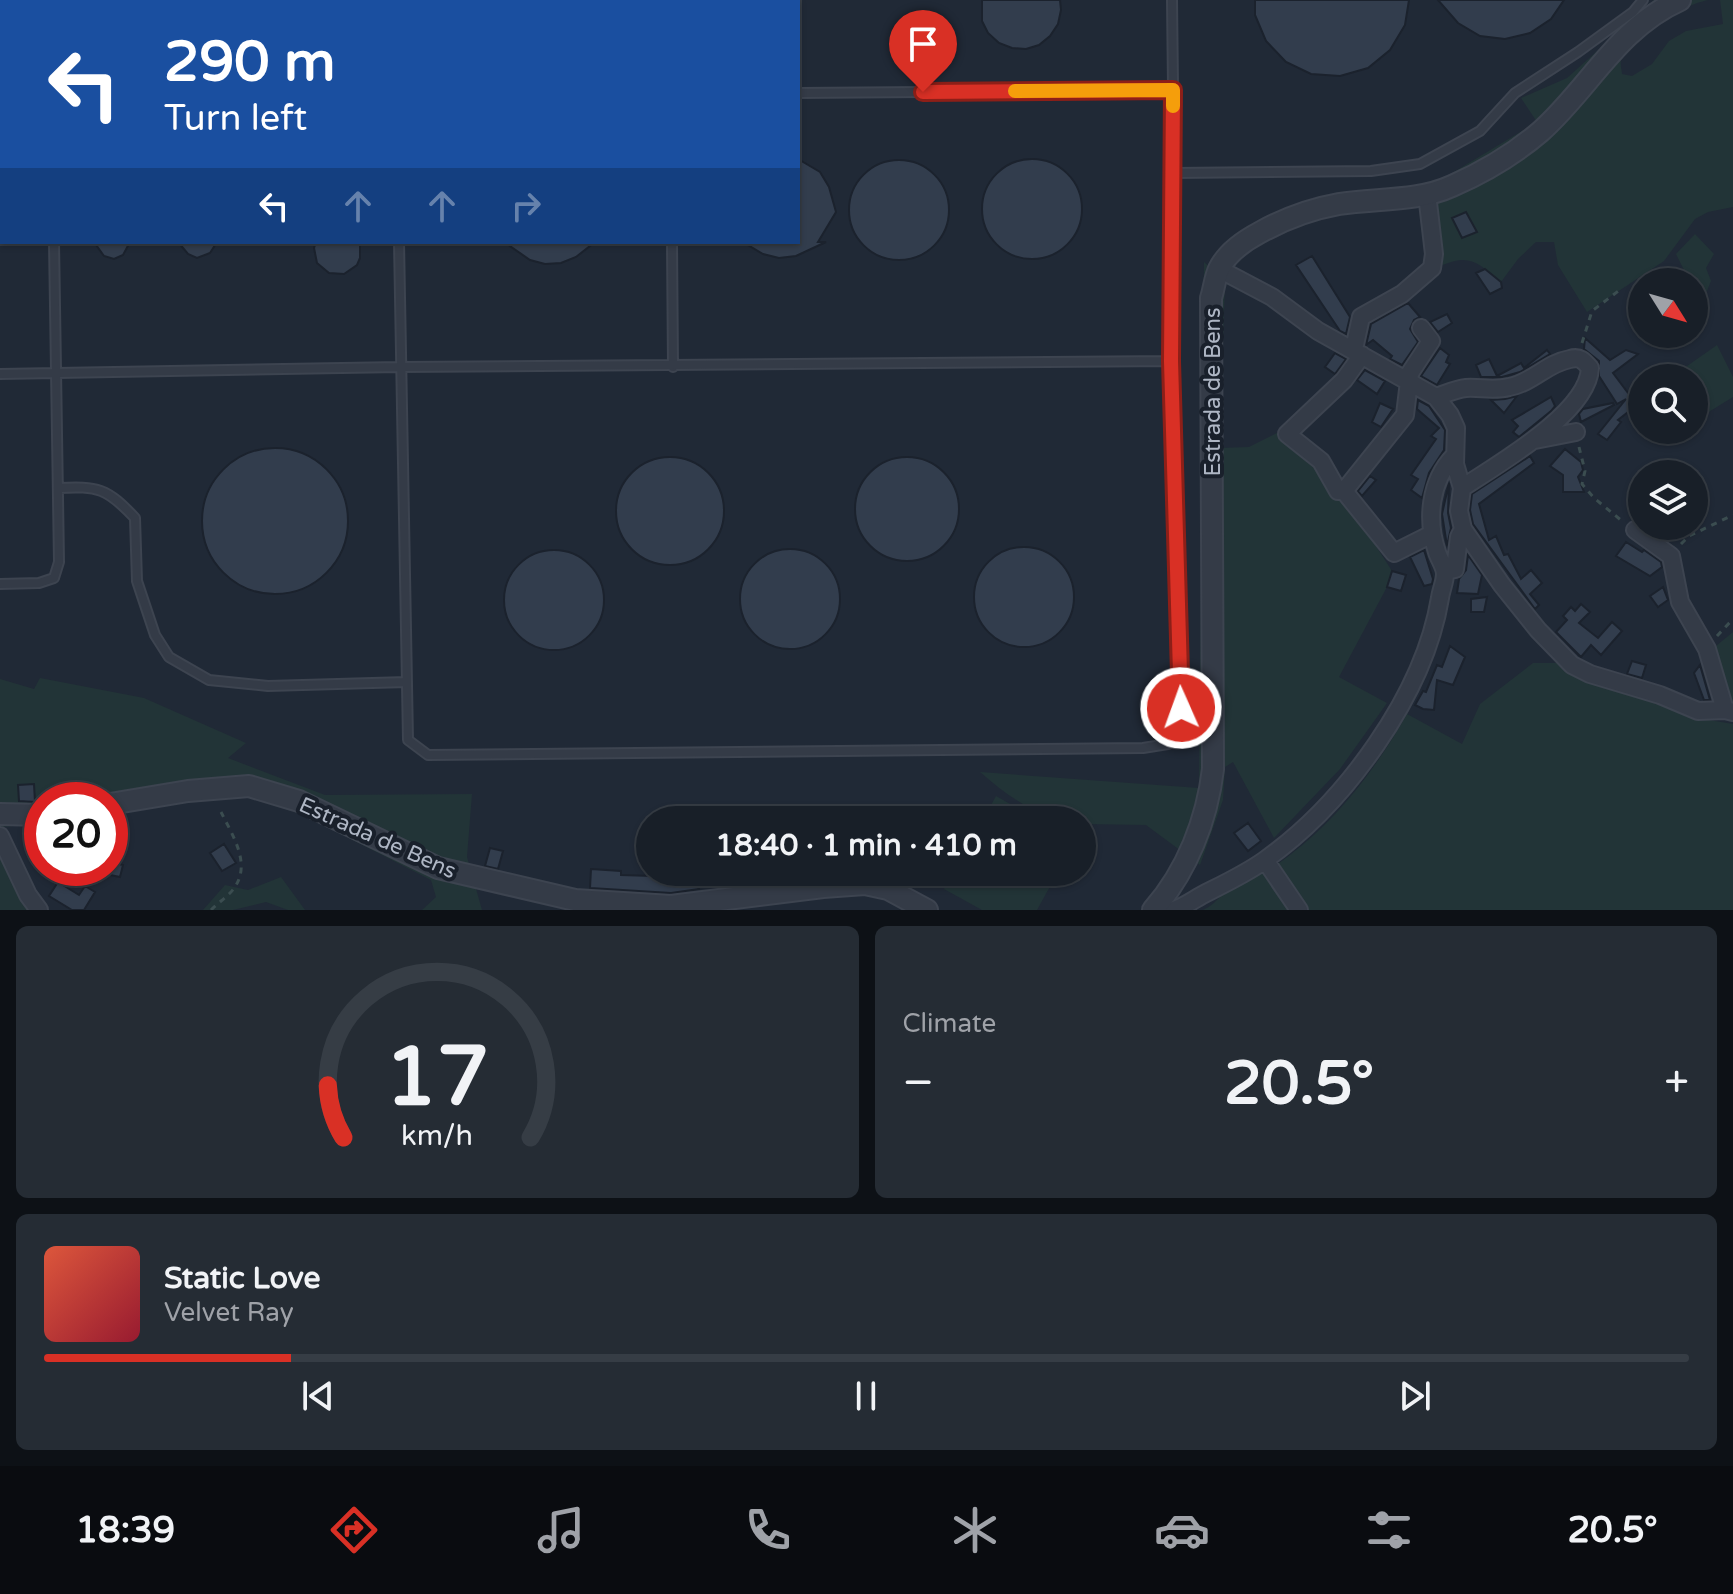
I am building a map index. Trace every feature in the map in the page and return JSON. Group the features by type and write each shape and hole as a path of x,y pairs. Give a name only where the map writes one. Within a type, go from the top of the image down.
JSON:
{"street":[{"path":"1649,540 1671,556 1680,602 1707,649 1729,711 1698,711 1649,691 1607,681 1572,665 1538,630 1463,529 1459,511 1462,488 1454,456 1456,428 1436,397 1318,331 1272,297 1219,269 1247,240 1274,224 1337,204 1444,190 1502,161 1541,131 1624,39 1651,16 1680,0"},
{"path":"1344,491 1338,491 1321,461 1287,434 1344,380 1358,352 1361,317 1402,294 1432,268 1434,254 1427,194"},
{"name":"Estrada de Bens","path":"1168,906 1198,834 1209,800 1213,769 1211,298 1219,269"},
{"path":"1344,491 1405,415 1410,373 1431,341 1421,328"},
{"path":"1436,397 1467,387 1482,390 1511,387 1573,357 1583,359 1590,368 1589,383 1566,413 1535,440 1462,488"},
{"path":"1535,440 1576,432"},
{"path":"1168,906 1203,895 1265,860 1323,809 1357,772 1386,729 1417,678 1438,618 1446,571 1432,534 1433,502 1443,467 1454,456"},
{"path":"1344,491 1394,553 1432,534"},
{"path":"1446,571 1455,569 1463,529"},
{"name":"Estrada de Bens","path":"128,801 188,791 249,786 299,801 438,868 575,900 671,908 799,889 865,884 888,889 927,910"},
{"path":"0,814 24,815"},
{"path":"0,836 28,895 39,910"},
{"path":"1265,860 1299,910"},
{"path":"1182,868 1187,883 1203,895"}],"lane":[{"path":"399,244 408,740 428,755 1143,748 1168,744 1178,731 1181,708 1171,361 1174,173 1172,0"},
{"path":"1174,173 1371,171 1420,164 1480,131 1515,93 1578,52 1633,12 1643,0"},
{"path":"800,93 1173,90"},
{"path":"0,584 39,583 54,578 59,562 54,244"},
{"path":"672,244 673,367"},
{"path":"0,374 400,367 1171,361"},
{"path":"58,488 88,487 115,496 135,518 137,581 155,635 169,657 209,680 268,686 407,682"}],"path":[{"path":"1578,359 1592,311 1621,289"},
{"path":"1576,432 1585,471 1582,484 1594,498 1628,525"},
{"path":"1671,556 1689,536 1733,515"},
{"path":"1707,649 1733,619"},
{"path":"211,910 240,879 243,863 221,812"}],"shaded area":[{"path":"1654,0 1709,0 1672,14 1645,32 1625,52 1621,63 1622,74 1632,76 1652,64 1669,41 1686,31 1723,24 1720,0 1733,0 1733,207 1708,212 1695,219 1664,261 1653,268 1628,268 1628,285 1587,312 1558,265 1554,242 1536,242 1501,282 1472,261 1457,260 1438,267 1434,184 1537,122 1521,98 1567,78"},
{"path":"1695,234 1714,254 1706,268 1683,268 1676,254"},
{"path":"1204,262 1225,281 1220,448 1249,447 1281,431 1351,507 1392,571 1387,587 1339,677 1387,703 1340,769 1274,838 1233,762 1225,767 1223,800 1200,865 1146,825 1096,824 1096,806 1027,806 980,772 1199,788"},
{"path":"1717,345 1733,377 1733,397 1708,412 1708,364 1690,364"},
{"path":"1733,632 1733,710 1715,656 1716,646"},
{"path":"1533,663 1559,663 1605,687 1665,704 1685,716 1733,724 1733,910 1203,910 1226,892 1282,861 1325,825 1370,772 1407,714 1462,744 1480,704"},
{"path":"40,678 144,698 246,743 228,758 325,795 472,794 467,857 482,910 422,910 436,897 431,880 294,810 242,795 197,797 128,812 128,782 24,782 24,825 0,827 0,679 34,689"},
{"path":"996,796 1014,806 991,806"},
{"path":"0,853 32,910 0,910"},
{"path":"281,877 305,910 288,910 266,902 233,910 203,910 225,885 248,890"},
{"path":"946,886 1050,886 1037,910 982,910 944,889"}],"building":[{"path":"982,0 1060,0 1058,24 1039,45 1026,49 1012,48 999,43 988,33 982,21"},
{"path":"1255,0 1409,0 1405,25 1390,50 1368,68 1340,76 1311,74 1286,62 1266,41 1255,15"},
{"path":"1438,0 1564,0 1551,19 1530,33 1505,39 1480,36 1458,23"},
{"path":"1032,159 1051,162 1068,173 1079,190 1082,209 1079,228 1068,245 1051,256 1032,259 1013,256 996,245 985,228 982,209 985,190 996,173 1013,162"},
{"path":"800,160 820,172 829,187 836,212 818,242 826,242 796,256 779,258 763,254 746,244 800,244"},
{"path":"899,160 918,163 935,174 946,191 949,210 946,229 935,246 918,257 899,260 880,257 863,246 852,229 849,210 852,191 863,174 880,163"},
{"path":"1466,212 1477,232 1462,238 1452,218"},
{"path":"95,244 129,244 123,255 114,259 104,256"},
{"path":"180,244 216,244 210,253 197,258 188,254"},
{"path":"315,244 360,244 360,258 357,265 344,274 329,273 317,263"},
{"path":"507,244 592,244 576,257 561,263 545,264 530,260"},
{"path":"1312,256 1350,317 1346,334 1340,331 1296,265"},
{"path":"1485,269 1501,282 1502,288 1490,294 1476,273"},
{"path":"1408,303 1420,317 1414,320 1410,329 1418,342 1402,365 1390,359 1392,356 1373,340 1366,345 1371,324"},
{"path":"1447,314 1452,323 1438,332 1430,322"},
{"path":"1585,338 1610,360 1626,350 1638,354 1613,373 1628,393 1628,412 1618,420 1621,422 1607,440 1598,434 1626,399 1617,404 1599,376 1599,361 1584,349"},
{"path":"1440,348 1449,355 1446,362 1450,364 1437,385 1421,376"},
{"path":"1547,350 1550,354 1520,372 1502,377 1481,377 1476,365 1489,359 1497,376 1521,363 1524,368"},
{"path":"1335,353 1346,359 1335,374 1325,367"},
{"path":"1365,370 1385,381 1377,394 1357,380"},
{"path":"1517,396 1504,413 1491,400 1505,399"},
{"path":"1551,397 1555,406 1551,411 1519,437 1513,432 1518,426 1512,420"},
{"path":"1418,400 1429,406 1445,430 1444,450 1429,473 1422,498 1411,490 1418,479 1411,475 1436,439 1431,436 1439,428 1417,409"},
{"path":"1380,403 1393,409 1381,427 1372,422"},
{"path":"1613,403 1581,422 1579,414 1583,409"},
{"path":"275,448 303,454 327,469 342,493 348,521 342,549 327,573 303,588 275,594 247,588 223,573 208,549 202,521 208,493 223,469 247,454"},
{"path":"1565,449 1581,462 1583,470 1578,477 1584,492 1563,492 1563,475 1550,466"},
{"path":"1530,456 1534,463 1479,504 1489,540 1496,536 1504,555 1508,554 1521,579 1531,570 1542,583 1530,594 1539,605 1535,609 1473,524 1470,510 1472,494"},
{"path":"670,457 691,461 708,473 720,490 724,511 720,532 708,549 691,561 670,565 649,561 632,549 620,532 616,511 620,490 632,473 649,461"},
{"path":"907,457 927,461 944,472 955,489 959,509 955,529 944,546 927,557 907,561 887,557 870,546 859,529 855,509 859,489 870,472 887,461"},
{"path":"1370,476 1376,480 1362,496 1358,491"},
{"path":"1449,483 1451,528 1447,546 1442,514"},
{"path":"1626,542 1642,552 1644,550 1661,562 1662,567 1650,576 1616,556"},
{"path":"1024,547 1043,550 1060,561 1071,578 1074,597 1071,616 1060,633 1043,644 1024,647 1005,644 988,633 977,616 974,597 977,578 988,561 1005,550"},
{"path":"790,549 809,552 826,563 837,580 840,599 837,618 826,635 809,646 790,649 771,646 754,635 743,618 740,599 743,580 754,563 771,552"},
{"path":"554,550 573,553 590,564 601,581 604,600 601,619 590,636 573,647 554,650 535,647 518,636 507,619 504,600 507,581 518,564 535,553"},
{"path":"1424,550 1433,579 1432,584 1424,586 1410,557"},
{"path":"1468,555 1482,575 1478,594 1457,593"},
{"path":"1392,571 1406,575 1401,591 1387,587"},
{"path":"1663,587 1668,600 1658,607 1650,596"},
{"path":"1487,597 1484,612 1471,612 1471,599"},
{"path":"1581,604 1590,612 1579,623 1598,638 1612,622 1622,631 1601,655 1591,645 1581,657 1556,632 1567,620 1563,616 1571,607 1575,611"},
{"path":"1450,646 1465,657 1453,685 1437,680 1434,710 1415,705 1423,691 1426,692 1437,665 1442,667"},
{"path":"1632,661 1646,665 1642,678 1627,674"},
{"path":"1700,665 1710,700 1704,700 1694,673"},
{"path":"18,785 24,785 24,801 19,801"},
{"path":"1248,823 1261,841 1248,851 1234,833"},
{"path":"224,844 236,863 222,871 210,853"},
{"path":"490,848 503,851 498,869 485,866"},
{"path":"591,869 636,875 636,886 698,886 699,889 671,893 590,888"},
{"path":"55,886 64,886 79,895 85,886 95,892 84,910 72,910 49,896"}],"slow traffic":[{"path":"1015,91 1173,90 1173,106"}],"route":[{"path":"923,92 1173,90 1171,361 1181,708"}]}
